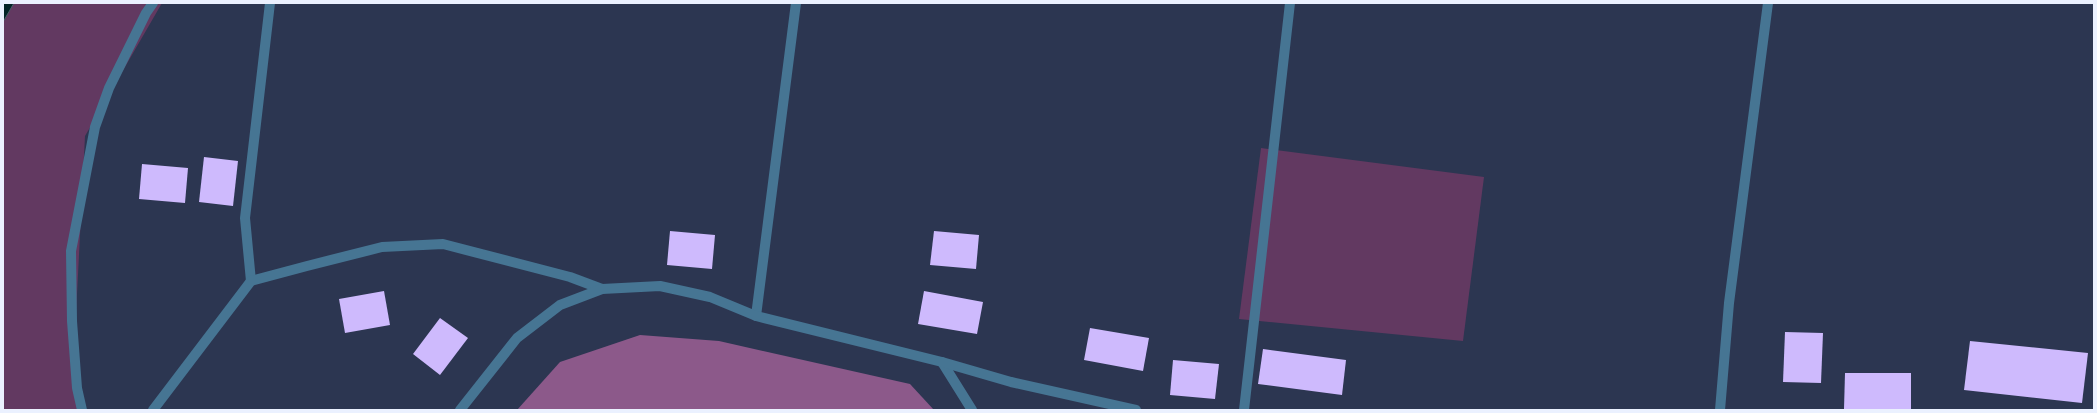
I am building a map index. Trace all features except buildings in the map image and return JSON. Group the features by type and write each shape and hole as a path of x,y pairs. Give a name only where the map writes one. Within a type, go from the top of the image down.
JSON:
{"street":[{"path":"82,410 77,388 72,321 71,251 95,127 109,88 146,13 153,3"},
{"path":"251,281 245,218 270,3"},
{"path":"756,316 796,3"},
{"path":"1244,410 1290,3"},
{"path":"1720,410 1729,303 1768,3"},
{"path":"153,410 251,281 382,247 443,244 570,277 602,288"},
{"path":"460,410 517,338 560,305 602,288 660,286 710,297 756,316 942,362 1011,382 1136,410"},
{"path":"942,362 972,410"}],"shaded area":[{"path":"3,3 162,3 85,136 74,354 86,410 3,410"},
{"path":"3,3 14,3 3,22"},
{"path":"1261,148 1484,177 1463,341 1239,319"},
{"path":"640,335 719,341 910,384 934,410 517,410 560,362"}]}
